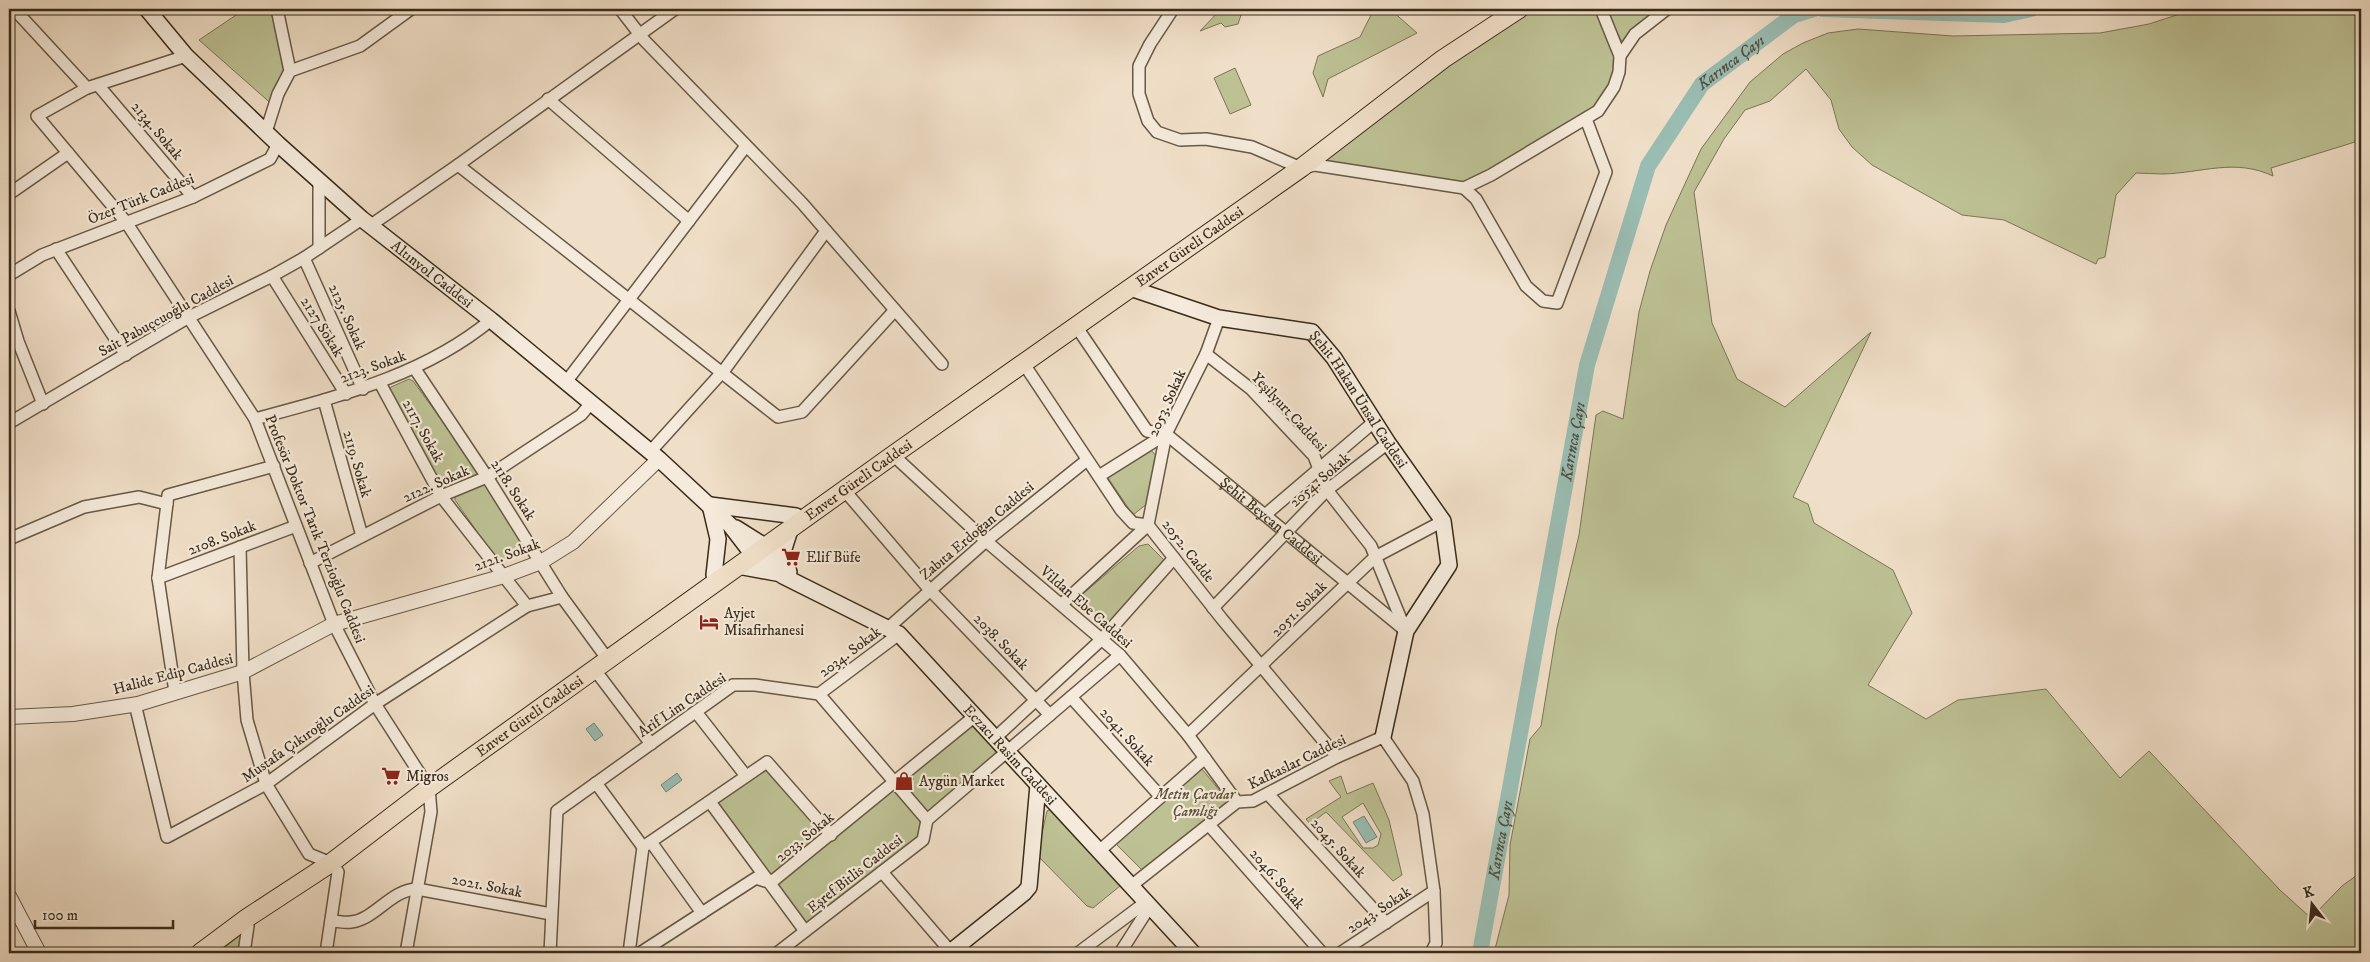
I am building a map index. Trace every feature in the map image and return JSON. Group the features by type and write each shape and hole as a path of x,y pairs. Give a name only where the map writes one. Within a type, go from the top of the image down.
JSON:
{"main road":[{"name":"Altınyol Caddesi","path":"147,9 186,56 278,144 367,222 491,320 655,456 757,549 803,586"},
{"name":"Enver Güreli Caddesi","path":"186,953 325,861 603,653 714,575 757,549 1296,166 1436,52 1499,9"},
{"name":"Enver Güreli Caddesi","path":"793,523 845,491 1130,288 1443,59 1519,9"},
{"name":"Şehit Hakan Ünsal Caddesi","path":"1130,288 1219,318 1312,332 1334,358 1388,443 1443,521 1449,565 1406,631"},
{"path":"714,575 718,539 710,505 793,523 782,555 786,574 738,566"},
{"name":"Enver Güreli Caddesi","path":"427,784 595,670 738,566 757,549"},
{"name":"Eczacı Rasim Caddesi","path":"803,586 893,631 1008,751 1098,852 1193,953"},
{"path":"1383,737 1406,631"},
{"path":"950,952 1029,887 1038,785"},
{"name":"Enver Güreli Caddesi","path":"200,953 247,914"}],"street":[{"path":"14,9 87,88 186,56"},
{"path":"266,132 278,94 290,71 276,9"},
{"path":"290,71 360,46 411,9"},
{"path":"620,9 639,34 826,231 942,364"},
{"name":"Sait Pabuçcuoğlu Caddesi","path":"9,423 189,317 272,276 367,222 458,165 675,9"},
{"path":"1173,9 1150,44 1139,66 1139,94 1152,126 1157,132 1180,140 1206,139 1252,146 1296,166 1315,165 1464,188 1476,199 1526,286 1543,300 1557,303 1606,172 1586,118"},
{"path":"1464,188 1491,175 1598,111 1614,87 1619,72 1620,56 1601,9"},
{"path":"1620,56 1635,34 1667,9"},
{"name":"2134. Sokak","path":"98,84 192,197"},
{"name":"Profesör Doktor Tarık Terzioğlu Caddesi","path":"87,88 37,116 126,222 255,419 334,624 375,704 427,784"},
{"path":"548,99 689,221"},
{"name":"Özer Türk Caddesi","path":"9,275 42,255 56,249 192,197 270,159 278,144"},
{"path":"566,382 630,301 746,146"},
{"path":"9,194 68,153"},
{"path":"458,165 778,417 802,412 895,310"},
{"path":"318,179 319,248"},
{"path":"655,456 721,373 826,231"},
{"path":"56,249 126,355"},
{"name":"2125. Sokak","path":"304,258 363,389"},
{"name":"2127 Sokak","path":"272,276 346,394"},
{"path":"9,311 18,341 43,404"},
{"name":"2053. Sokak","path":"1148,525 1166,434 1206,354 1219,318"},
{"name":"2123. Sokak","path":"255,419 363,389 415,369 480,329 491,320"},
{"name":"Şehit Beycan Caddesi","path":"1076,326 1147,431 1166,434 1406,631"},
{"name":"Yeşilyurt Caddesi","path":"1206,354 1251,390 1314,456 1327,490 1371,546 1406,631"},
{"name":"2052. Cadde","path":"1024,364 1121,510 1133,523 1148,525 1213,608 1337,757"},
{"name":"2118. Sokak","path":"415,369 487,477 562,597 603,653"},
{"name":"2117. Sokak","path":"380,383 441,496 527,606"},
{"name":"2119. Sokak","path":"324,400 362,536"},
{"name":"2122. Sokak","path":"310,563 441,496 487,477 581,414 591,403"},
{"path":"1265,515 1374,421"},
{"path":"1099,476 1166,434"},
{"name":"2054. Sokak","path":"1213,608 1327,490 1388,443"},
{"name":"Vildan Ebe Caddesi","path":"893,455 986,541 1120,655 1188,735 1237,802"},
{"name":"2121. Sokak","path":"334,624 504,576 541,562 574,542 655,456"},
{"name":"Zabıta Erdoğan Caddesi","path":"893,631 929,589 1088,460"},
{"path":"175,692 158,578 168,494 274,466"},
{"name":"2038. Sokak","path":"845,491 929,589 1050,715"},
{"path":"9,539 84,507 139,497 167,504"},
{"name":"2051. Sokak","path":"1188,735 1262,667 1346,583 1375,557 1443,521"},
{"path":"1062,604 1148,525"},
{"name":"2108. Sokak","path":"158,578 296,526"},
{"path":"240,547 243,672 248,720 266,784 309,854 325,861 338,872 326,953"},
{"path":"995,738 1102,639 1174,558"},
{"path":"527,606 562,597"},
{"name":"Mustafa Çıkıroğlu Caddesi","path":"135,704 167,838 266,784 375,704 527,606"},
{"name":"Halide Edip Caddesi","path":"9,717 73,714 135,704 243,672 334,624"},
{"name":"2034. Sokak","path":"819,694 893,631"},
{"path":"819,694 927,820 1120,655"},
{"path":"595,670 651,744"},
{"name":"Arif Lim Caddesi","path":"550,953 556,814 559,808 733,685 755,685 819,694"},
{"name":"2041. Sokak","path":"1071,697 1160,796"},
{"path":"696,712 746,776"},
{"name":"2033. Sokak","path":"640,953 756,878 769,882 774,880 975,716"},
{"path":"1383,737 1413,781 1423,814 1434,891 1436,943 1431,953"},
{"name":"Kafkaslar Caddesi","path":"1131,886 1237,802 1253,801 1337,757 1383,737"},
{"path":"1098,852 1205,758"},
{"path":"629,953 647,844 764,763 770,763 831,835"},
{"path":"596,783 702,913"},
{"path":"406,953 431,812 427,784"},
{"name":"2045. Sokak","path":"1268,794 1386,923"},
{"path":"710,802 805,931"},
{"name":"Eşref Bitlis Caddesi","path":"777,953 923,840 927,820"},
{"name":"2046. Sokak","path":"1209,824 1322,953"},
{"path":"882,872 950,952"},
{"path":"331,921 350,923 358,921 394,896 406,890 417,888"},
{"name":"2021. Sokak","path":"417,888 552,914"},
{"name":"2043. Sokak","path":"1340,953 1434,891"},
{"path":"9,898 39,953"},
{"path":"1078,953 1148,904"},
{"path":"1120,953 1148,904"},
{"path":"244,953 247,914"}],"green space":[{"path":"245,9 277,9 290,71 275,107 199,40"},
{"path":"1221,9 1243,9 1238,24 1225,27 1221,23 1200,31"},
{"path":"1374,9 1390,9 1417,33 1328,79 1323,97 1313,73 1318,56 1360,37"},
{"path":"1528,9 1601,9 1620,56 1598,111 1464,188 1319,162 1421,87 1449,64"},
{"path":"1613,9 1668,9 1625,48 1607,13"},
{"path":"2195,9 2361,9 2361,130 2357,133 2355,142 2271,168 2273,176 2259,171 2232,167 2163,174 2136,173 2116,195 2105,257 2098,259 2096,264 2004,220 1962,215 1872,165 1852,147 1839,129 1831,100 1806,69 1770,101 1745,110 1724,139 1694,192 1712,323 1737,379 1785,407 1871,332 1793,497 1808,504 1814,523 1893,570 1912,613 1868,685 1926,719 1958,700 2046,689 2120,778 2149,751 2280,890 2311,918 2342,886 2361,872 2361,953 1494,953 1509,895 1510,845 1530,739 1541,726 1557,628 1579,535 1596,415 1603,411 1623,419 1639,312 1650,271 1666,225 1701,149 1750,82 1783,54 1803,43 1828,33 1858,29 1953,36 2100,33 2149,24"},
{"path":"1235,68 1251,105 1230,114 1214,78"},
{"path":"409,379 413,381 479,471 479,476 444,490 389,390 391,387"},
{"path":"1149,448 1161,461 1153,476 1148,503 1133,515 1106,475"},
{"path":"485,483 526,547 501,561 496,559 455,500 455,496"},
{"path":"1148,544 1165,561 1109,628 1078,598 1139,546"},
{"path":"975,716 1008,751 927,820 923,840 805,931 710,802 764,763 831,835 895,783 902,790 914,779 907,772"},
{"name":"Metin Çavdar Çamlığı","path":"1202,769 1229,802 1142,870 1116,844"},
{"path":"1341,776 1347,794 1373,783 1389,820 1402,875 1393,881 1326,812 1310,824 1306,819 1341,797 1329,781","holes":["1363,803 1381,834 1378,845 1373,848 1363,848 1342,817"]},
{"path":"1051,809 1120,886 1093,908 1087,906 1037,855 1047,811"},
{"path":"243,933 241,953 225,953 223,949"}],"water":[{"path":"594,723 603,735 595,741 586,729"},
{"path":"677,773 682,780 666,792 661,785"},
{"path":"1364,816 1377,837 1366,843 1353,822"}],"waterway":[{"name":"Karınca Çayı","path":"1480,953 1587,365 1648,166 1702,84 1794,15 1814,9"},
{"name":"Karınca Çayı","path":"1822,9 2004,15 2031,9"}],"place":[{"name":"Elif Büfe","path":"791,557"},
{"name":"Ayjet Misafirhanesi","path":"709,622"},
{"name":"Migros","path":"391,776"},
{"name":"Aygün Market","path":"904,781"}]}
